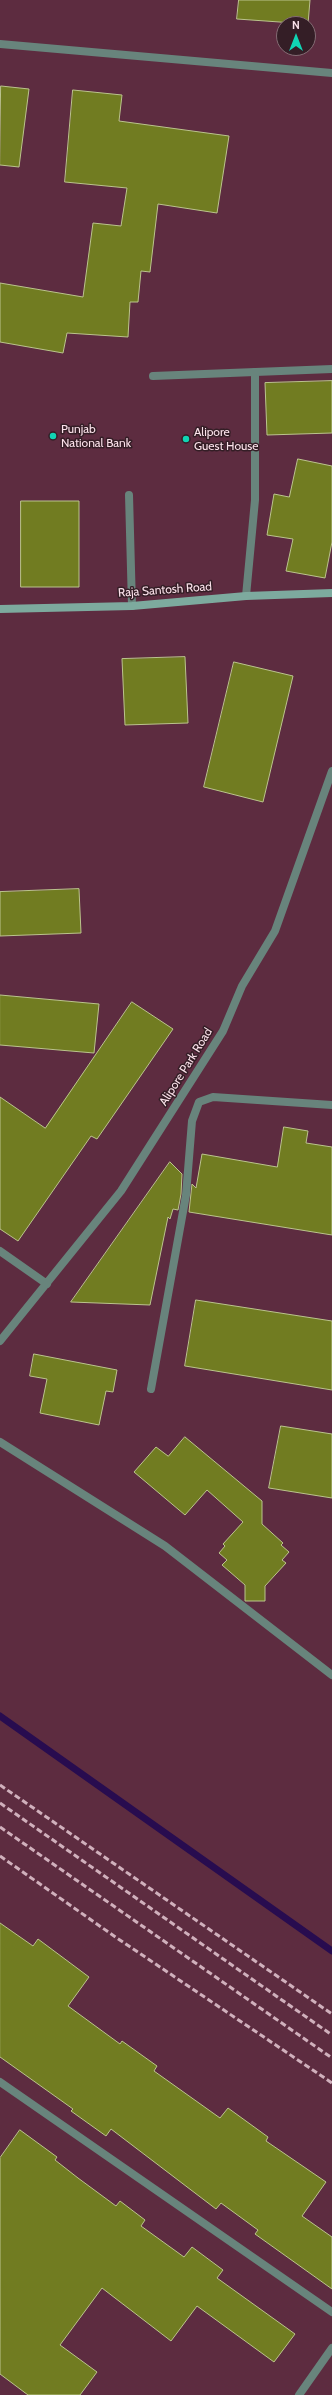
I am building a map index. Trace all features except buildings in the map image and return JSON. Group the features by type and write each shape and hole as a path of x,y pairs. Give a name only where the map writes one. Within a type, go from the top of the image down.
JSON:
{"main road":[{"name":"Raja Santosh Road","path":"0,609 132,606 246,596 332,593"}],"street":[{"path":"0,44 332,73"},
{"path":"154,376 332,369"},
{"path":"246,596 255,500 255,372"},
{"path":"129,495 132,606"},
{"name":"Alipore Park Road","path":"0,1342 121,1191 223,1031 242,986 275,931 332,771"},
{"path":"151,1389 186,1195 192,1121 199,1102 213,1097 332,1105"},
{"path":"0,1251 47,1284"},
{"path":"0,1442 165,1546 332,1675"},
{"path":"0,2082 332,2312"},
{"path":"299,2395 332,2348"}],"waterway":[{"path":"0,1716 332,1951"}],"railway":[{"path":"0,1785 332,2014"},
{"path":"0,1803 332,2035"},
{"path":"0,1827 332,2058"},
{"path":"0,1856 114,1936 332,2083"}],"place":[{"name":"Punjab National Bank","path":"53,436"},
{"name":"Alipore Guest House","path":"186,439"}]}
